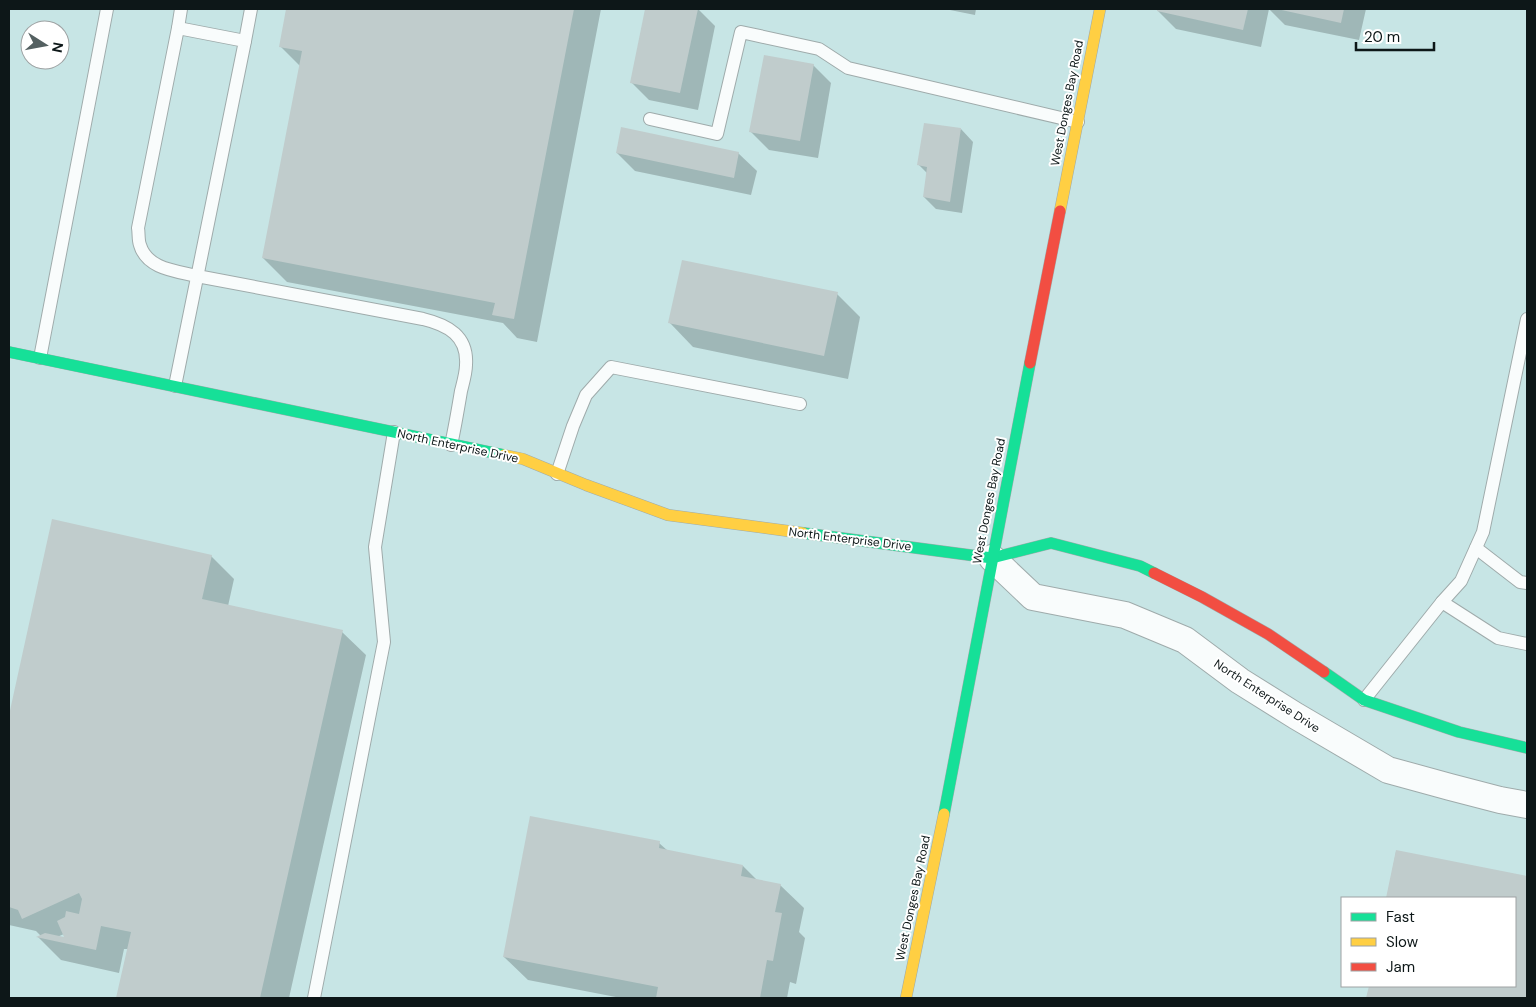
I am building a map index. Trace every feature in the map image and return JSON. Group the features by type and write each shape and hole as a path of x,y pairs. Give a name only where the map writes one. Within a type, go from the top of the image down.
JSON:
{"street":[{"name":"West Donges Bay Road","path":"906,998 938,847 992,558 1100,9"},
{"name":"North Enterprise Drive","path":"9,353 175,386 523,460 668,515 992,558 1051,543 1140,566 1202,597 1268,634 1364,700 1458,732 1527,748"},
{"name":"North Enterprise Drive","path":"992,558 1033,597 1125,615 1185,640 1240,681 1388,770 1475,794 1527,805"}],"lane":[{"path":"40,358 107,9"},
{"path":"181,9 138,228 140,245 149,261 169,270 423,319 448,328 457,336 464,347 466,364 452,445"},
{"path":"175,386 251,9"},
{"path":"178,28 245,41"},
{"path":"650,119 717,134 740,32 819,49 848,68 1078,122"},
{"path":"1364,700 1461,581 1476,548 1482,532 1527,319"},
{"path":"557,474 573,426 586,395 611,368 800,404"},
{"path":"314,998 384,642 375,547 394,432"},
{"path":"1476,548 1520,582 1527,583"},
{"path":"1442,602 1498,638 1527,644"}],"shaded area":[{"path":"9,9 1527,9 1527,998 9,998"}],"building":[{"path":"286,9 574,9 514,319 492,315 495,303 262,258 302,51 279,47"},
{"path":"645,9 698,9 680,93 630,83"},
{"path":"1157,9 1248,9 1243,30 1157,11"},
{"path":"1277,9 1344,9 1341,23"},
{"path":"764,55 814,64 800,141 749,132"},
{"path":"924,123 961,128 950,202 923,197 927,167 917,165"},
{"path":"621,127 739,152 734,178 616,153"},
{"path":"682,260 838,292 824,356 668,323"},
{"path":"52,519 212,555 202,599 343,630 260,998 116,998 131,932 101,926 96,950 36,937 45,933 64,937 57,921 65,917 66,911 79,914 82,899 79,893 22,919 18,910 9,907 9,715"},
{"path":"530,816 660,841 659,848 743,865 741,876 781,884 775,912 782,913 773,961 767,960 760,998 656,998 658,987 503,957"},
{"path":"1396,850 1527,876 1527,998 1366,998 1369,987 1516,987 1516,897 1386,897"}],"traffic: fast":[{"path":"9,352 504,455"},
{"path":"944,814 1030,363"},
{"path":"803,533 992,558 1051,543 1140,566 1154,573"},
{"path":"1324,672 1364,700 1459,732 1527,748"}],"traffic: slow":[{"path":"1060,211 1100,9"},
{"path":"504,455 523,459 586,485 668,515 803,533"},
{"path":"906,998 944,814"}],"traffic: jam":[{"path":"1030,363 1060,211"},
{"path":"1154,573 1268,634 1324,672"}]}
